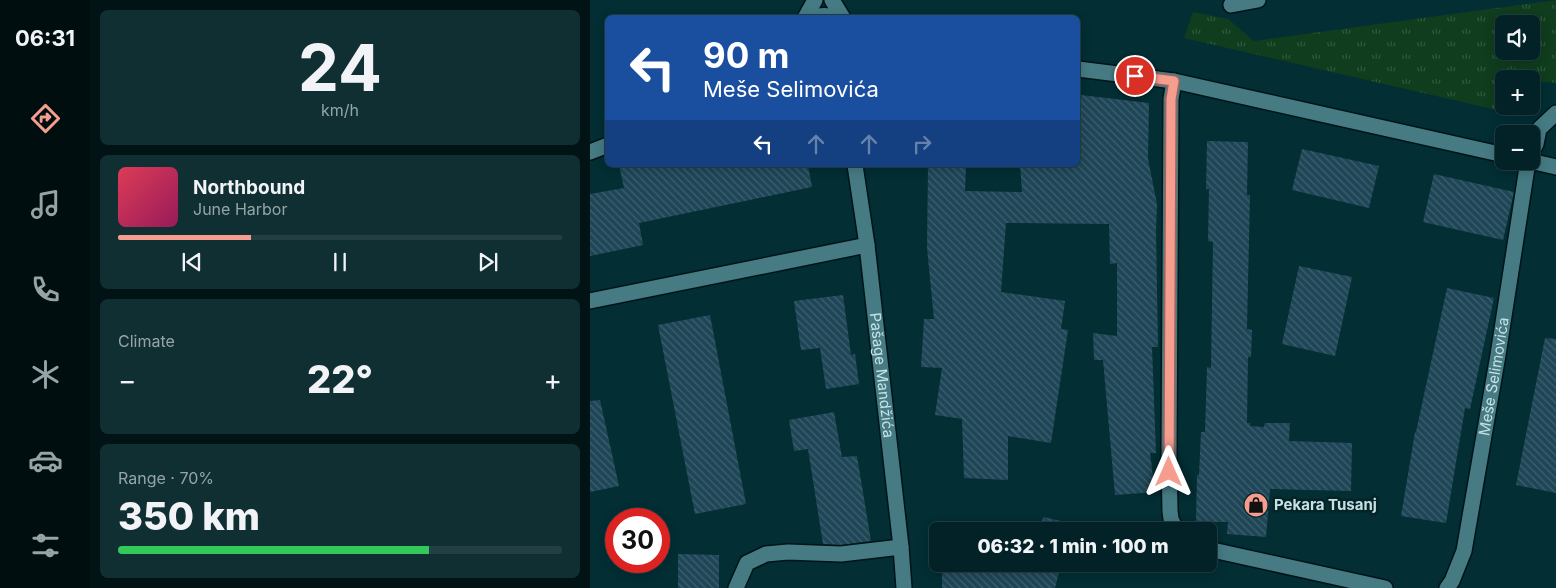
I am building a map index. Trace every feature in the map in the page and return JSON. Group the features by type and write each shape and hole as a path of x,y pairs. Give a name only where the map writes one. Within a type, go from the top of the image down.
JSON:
{"street":[{"path":"807,15 815,0"},
{"path":"832,0 841,15"},
{"path":"1230,5 1258,0"},
{"path":"1080,69 1174,81 1495,153"},
{"path":"1172,522 1170,511 1169,457 1171,99 1174,81"},
{"path":"1540,128 1556,113"},
{"path":"590,152 605,146"},
{"name":"Meše Selimovića","path":"1540,164 1556,168"},
{"name":"Pašage Mandžića","path":"855,167 867,245 904,588"},
{"name":"Meše Selimovića","path":"1447,588 1452,581 1464,550 1528,170"},
{"path":"590,301 867,245"},
{"path":"736,588 747,563 766,554 788,552 841,554 901,547"},
{"path":"1217,551 1385,588"}],"green space":[{"path":"1556,0 1556,83 1540,82 1540,70 1495,70 1495,110 1184,38 1193,12 1228,19 1254,41"}],"building":[{"path":"1081,95 1149,103 1148,159 1157,204 1158,347 1152,347 1156,453 1150,453 1155,492 1115,495 1103,360 1094,360 1093,333 1117,336 1117,263 1110,264 1109,224 1006,223 1001,292 1065,301 1061,329 1068,330 1051,443 1008,436 1008,480 964,478 962,419 935,415 942,368 921,367 924,319 934,319 927,248 928,167 966,167 965,191 1022,192 1020,167 1080,167"},
{"path":"1207,141 1248,142 1247,195 1250,195 1247,329 1252,330 1251,357 1248,357 1247,423 1250,423 1250,426 1264,427 1265,423 1290,423 1289,441 1352,443 1351,491 1270,489 1266,537 1227,534 1228,522 1196,522 1197,475 1199,475 1201,432 1205,432 1207,367 1211,368 1213,242 1208,241 1209,189 1206,189"},
{"path":"1302,149 1379,166 1369,208 1292,190"},
{"path":"619,167 808,167 812,187 639,223 643,245 590,256 590,194 624,188"},
{"path":"1434,174 1514,192 1503,240 1423,222"},
{"path":"1299,266 1352,277 1335,356 1282,344"},
{"path":"1447,288 1494,298 1470,409 1465,408 1446,523 1401,516 1415,432"},
{"path":"843,295 851,355 855,354 859,384 826,389 820,348 801,350 794,301"},
{"path":"710,315 746,504 695,514 658,325"},
{"path":"1545,338 1556,339 1556,493 1516,485"},
{"path":"600,400 619,486 590,492 590,401"},
{"path":"834,412 842,457 857,456 871,541 841,545 823,544 808,449 794,451 789,420"},
{"path":"1043,517 1066,522 1042,522"},
{"path":"678,554 719,555 719,588 678,588"},
{"path":"942,572 1059,572 1055,588 942,588"}],"place":[{"name":"Pekara Tusanj","path":"1256,505"}],"route":[{"path":"1135,76 1174,81 1171,99 1169,472"}]}
